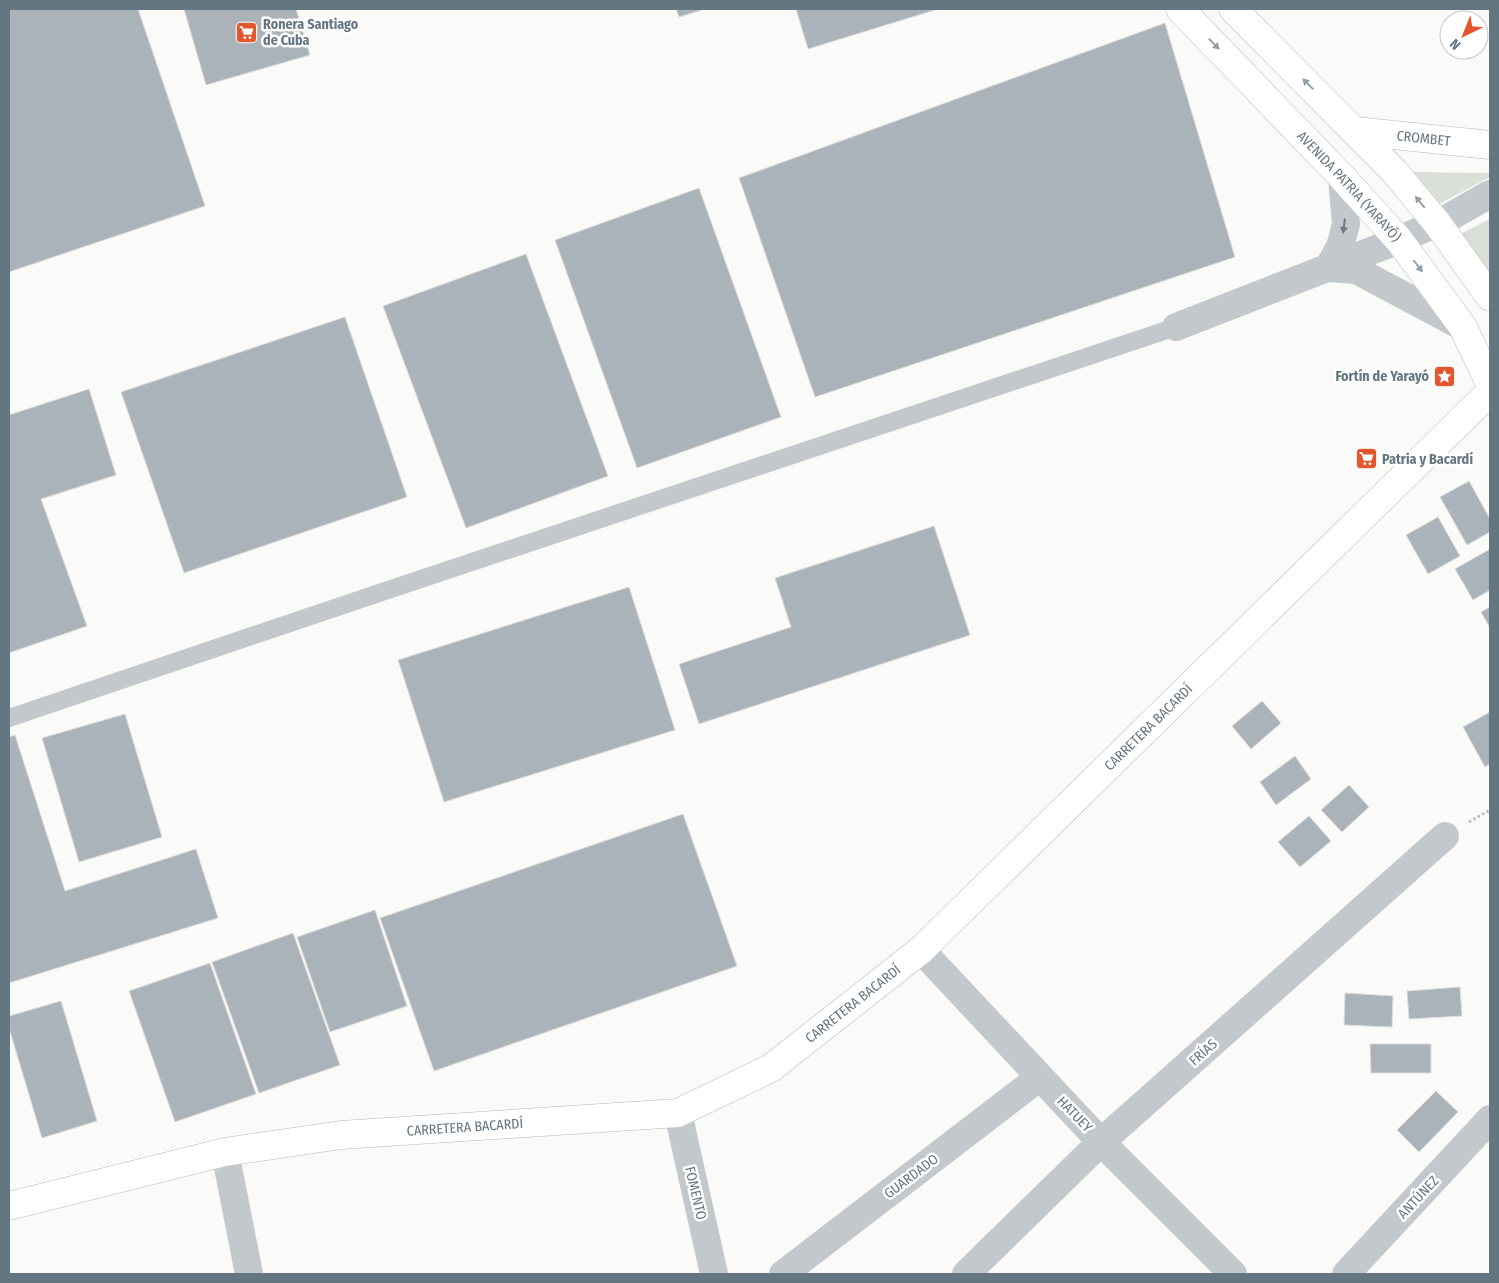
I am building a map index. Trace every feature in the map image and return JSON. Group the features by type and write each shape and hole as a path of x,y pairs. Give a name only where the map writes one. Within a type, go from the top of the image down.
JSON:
{"street":[{"name":"AVENIDA PATRIA (YARAYÓ)","path":"1180,9 1342,177 1399,240 1463,327 1490,384"},
{"path":"1234,9 1394,171 1437,223 1490,297"},
{"name":"CROMBET","path":"1356,131 1490,145"},
{"path":"1328,268 1340,247 1346,224 1342,177"},
{"path":"1176,327 1399,240 1437,223 1490,194"},
{"path":"1328,268 1356,270 1463,327"},
{"name":"CARRETERA BACARDÍ","path":"9,1206 225,1152 341,1135 678,1113 771,1068 921,950 1490,392"},
{"name":"FRÍAS","path":"966,1274 1101,1142 1445,836"},
{"name":"HATUEY","path":"921,950 1101,1142 1233,1274"},
{"name":"GUARDADO","path":"783,1274 1040,1078"},
{"name":"FOMENTO","path":"678,1113 714,1274"},
{"name":"ANTÚNEZ","path":"1346,1274 1490,1119"},
{"path":"225,1152 249,1274"}],"lane":[{"path":"9,718 392,588 1176,327"}],"shaded area":[{"path":"1411,172 1490,173 1490,177 1437,205"},
{"path":"1490,219 1490,274 1460,234"}],"building":[{"path":"138,9 205,206 9,272 9,10"},
{"name":"Ronera Santiago de Cuba","path":"184,9 296,9 310,55 206,85"},
{"path":"676,9 705,9 679,17"},
{"path":"796,9 938,9 808,49"},
{"path":"1165,23 1235,257 815,397 739,178"},
{"path":"699,188 781,417 637,468 555,240"},
{"path":"526,254 608,476 466,528 383,306"},
{"path":"345,317 407,497 184,573 121,392"},
{"path":"89,389 116,475 41,499 87,626 9,653 9,415"},
{"path":"1469,481 1490,519 1490,532 1467,545 1440,497"},
{"path":"1438,517 1460,556 1428,574 1406,535"},
{"path":"934,526 970,635 699,724 679,664 791,627 775,578"},
{"path":"1490,549 1490,590 1473,600 1455,569"},
{"path":"629,587 675,730 444,802 398,660"},
{"path":"1490,607 1490,628 1481,612"},
{"path":"1262,701 1281,723 1251,749 1232,726"},
{"path":"1490,712 1490,764 1485,767 1463,727"},
{"path":"125,714 162,837 79,862 42,738"},
{"path":"15,735 65,891 196,849 218,918 9,983 9,737"},
{"path":"1295,756 1311,779 1276,805 1260,782"},
{"path":"1349,785 1369,807 1342,832 1321,810"},
{"path":"683,814 737,966 434,1071 380,918"},
{"path":"1309,816 1331,841 1300,867 1278,842"},
{"path":"375,910 407,1006 330,1032 297,937"},
{"path":"293,933 340,1065 259,1093 212,962"},
{"path":"210,963 256,1094 175,1122 129,991"},
{"path":"1460,987 1462,1016 1409,1019 1407,991"},
{"path":"1345,993 1393,996 1392,1027 1344,1025"},
{"path":"61,1001 97,1121 42,1138 9,1028 9,1016"},
{"path":"1370,1044 1431,1044 1431,1073 1371,1073"},
{"path":"1436,1091 1458,1112 1419,1152 1397,1130"}],"place":[{"name":"Ronera Santiago de Cuba","path":"247,32"},
{"name":"Fortín de Yarayó","path":"1445,376"},
{"name":"Patria y Bacardí","path":"1366,459"}]}
